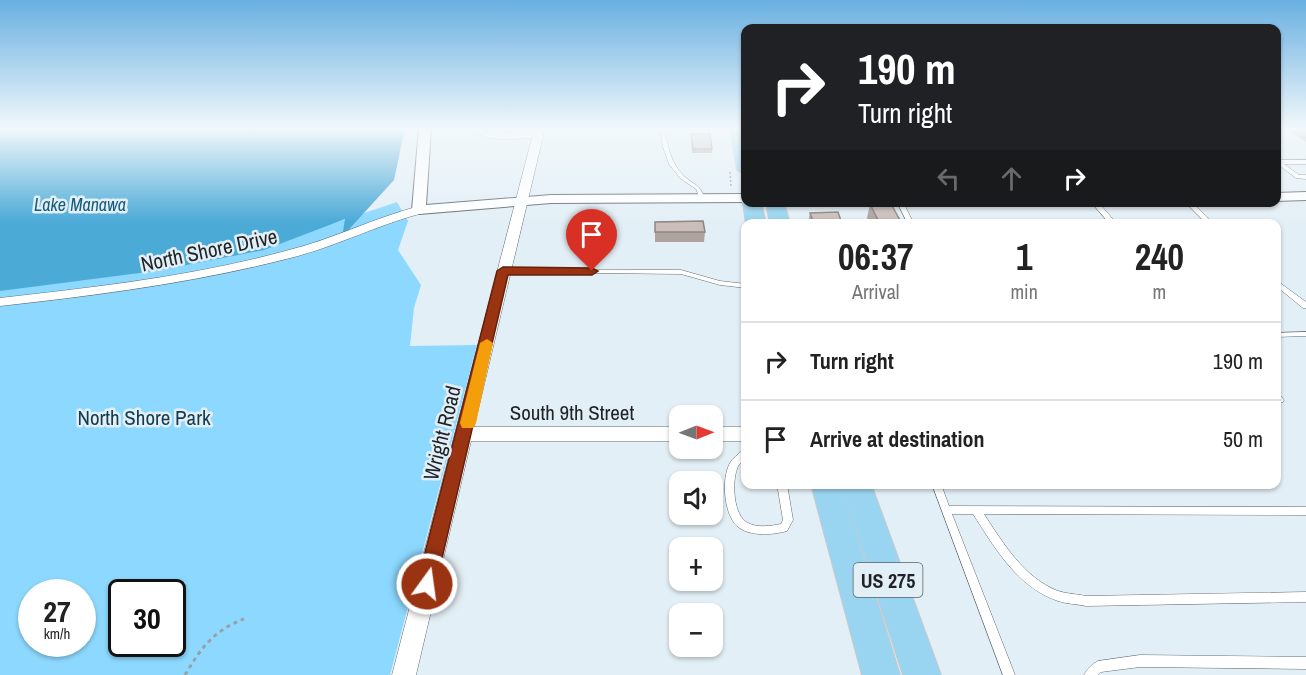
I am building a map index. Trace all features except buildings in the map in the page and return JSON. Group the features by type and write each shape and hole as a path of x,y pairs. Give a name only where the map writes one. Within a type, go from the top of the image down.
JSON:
{"main road":[{"name":"US 275","path":"826,489 881,675"},
{"name":"US 275","path":"858,489 922,675"}],"street":[{"path":"423,160 419,210 522,201 741,198"},
{"name":"Wright Road","path":"404,675 532,160"},
{"path":"1281,197 1306,196"},
{"name":"North Shore Drive","path":"0,302 135,286 244,266 313,248 419,210"},
{"name":"South 9th Street","path":"465,434 669,434"},
{"path":"723,434 741,434"}],"lane":[{"path":"670,160 674,170 683,181 698,188 702,198"},
{"path":"1281,162 1306,162"},
{"path":"1281,164 1298,177 1306,177"},
{"path":"1099,207 1109,219"},
{"path":"1193,207 1206,219"},
{"path":"503,271 681,272 720,283 741,285"},
{"path":"1281,286 1306,306"},
{"path":"1281,335 1306,334"},
{"path":"741,457 734,465 730,483 736,519 745,526 772,530 784,528 788,520 783,489"},
{"path":"938,489 1009,675"},
{"path":"945,510 1306,511"},
{"path":"976,510 1000,547 1030,581 1059,596 1086,601 1306,597"},
{"path":"1090,675 1098,667 1140,661 1306,663"}],"path":[{"path":"185,675 215,631 244,619"}],"green space":[{"name":"North Shore Park","path":"397,202 408,221 398,250 421,285 414,308 410,346 477,345 390,675 0,675 0,291 334,223"}],"water":[{"name":"Lake Manawa","path":"0,160 398,160 394,180 342,237 345,219 264,250 155,271 0,291"}],"slow traffic":[{"path":"468,423 487,343"}],"route":[{"path":"427,584 503,271 592,271"}]}
